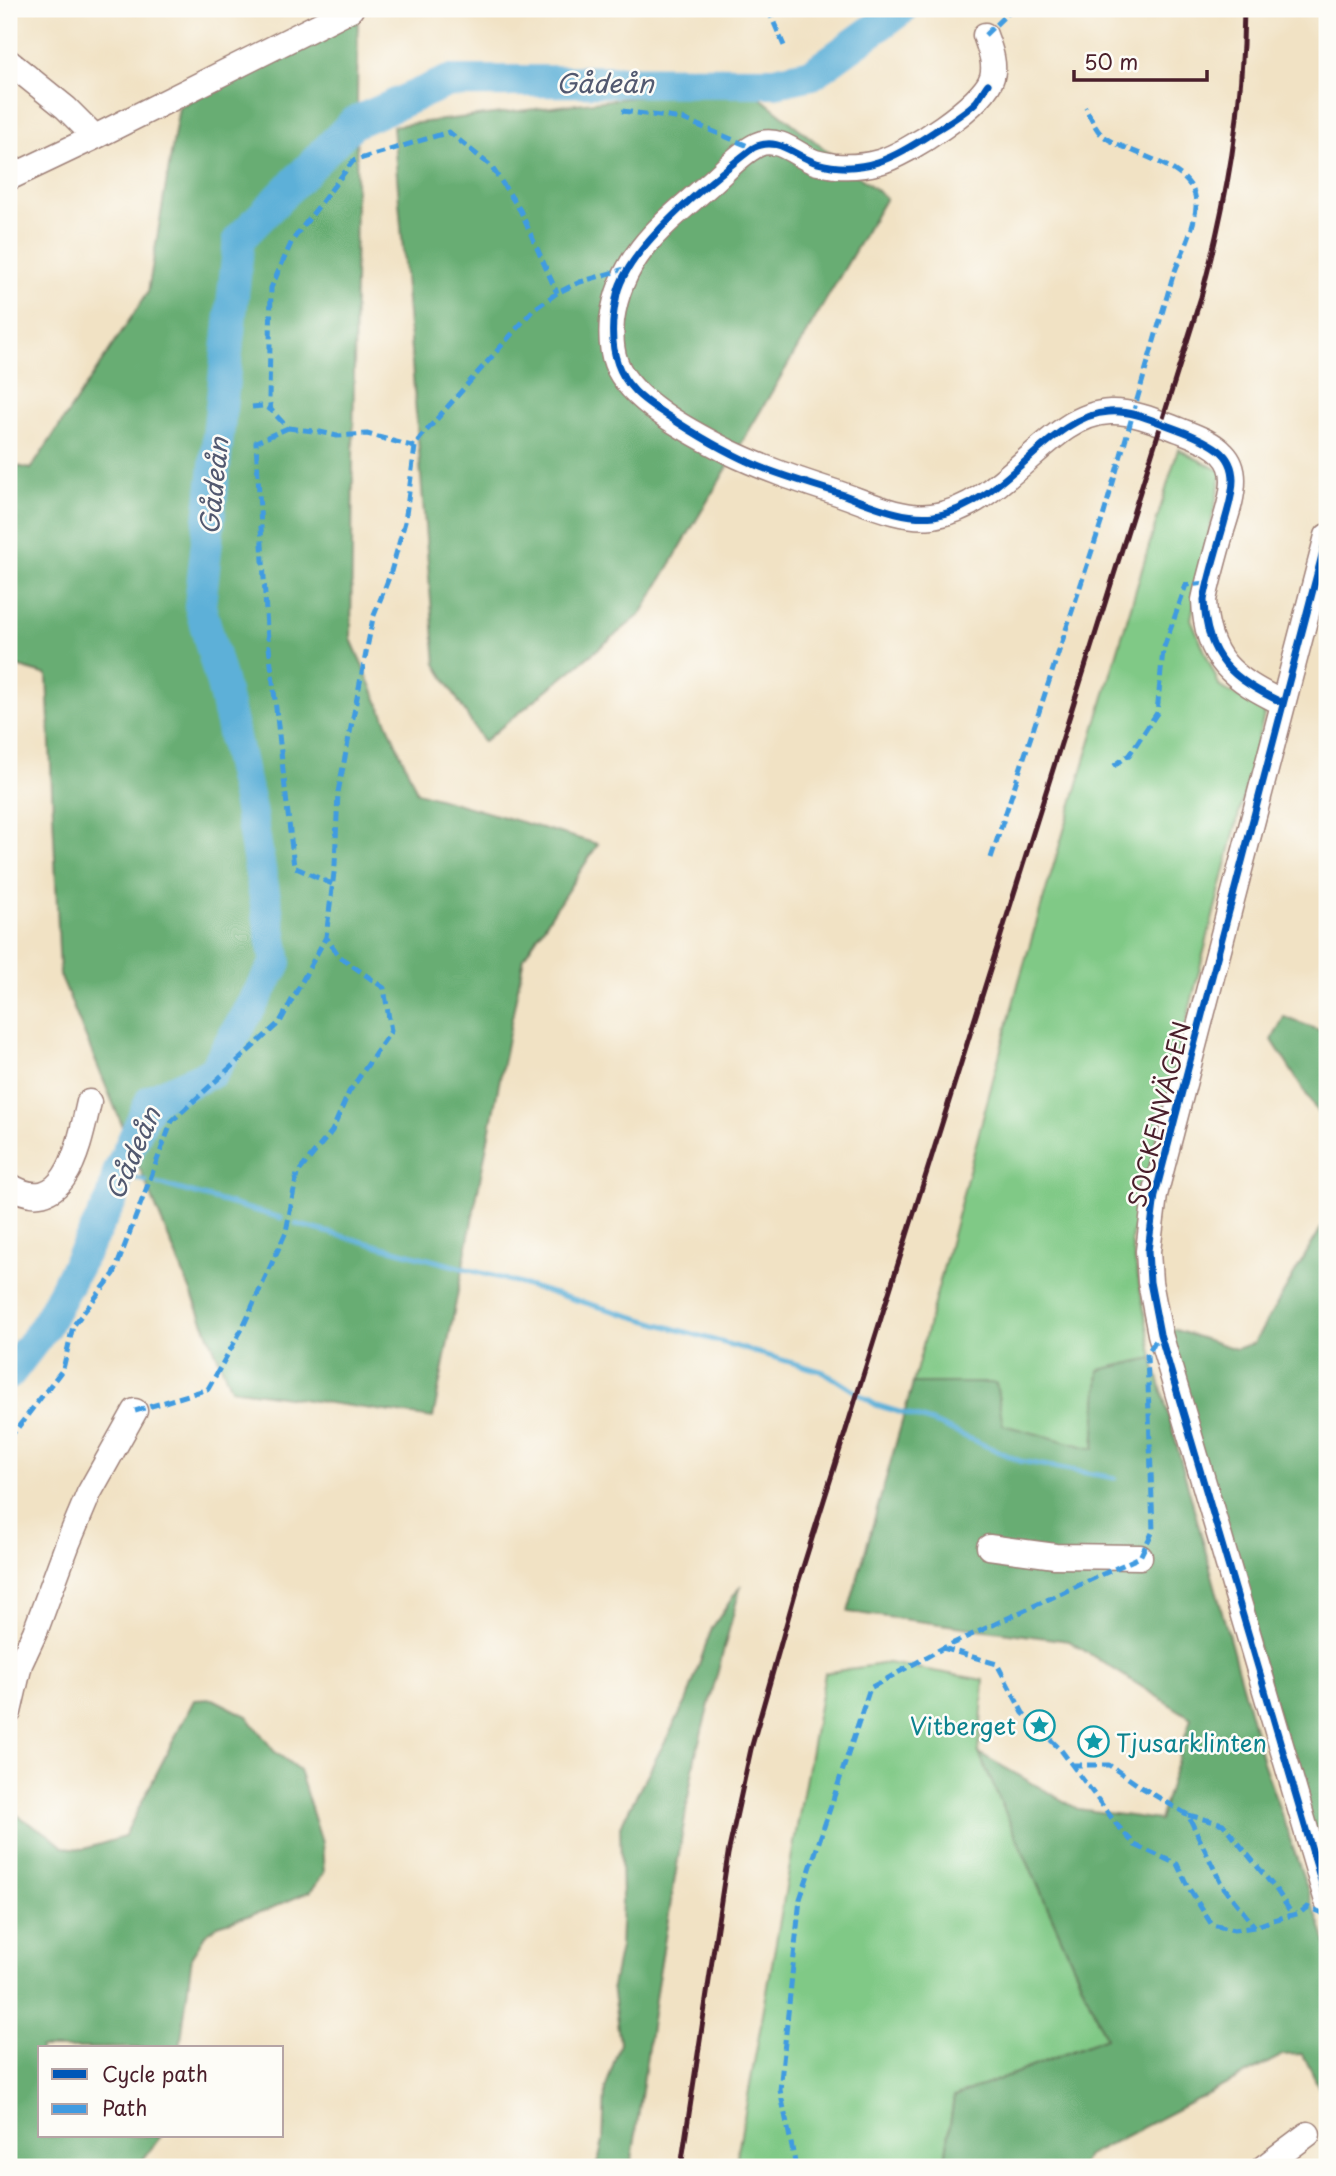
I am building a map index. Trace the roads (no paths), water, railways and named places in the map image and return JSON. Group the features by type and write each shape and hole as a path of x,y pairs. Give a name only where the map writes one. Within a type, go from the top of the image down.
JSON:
{"street":[{"path":"9,178 351,9"},
{"path":"985,35 992,54 992,78 976,102 900,155 860,166 835,166 816,163 779,144 761,144 672,217 645,245 618,287 611,330 616,363 632,388 652,405 722,448 754,464 888,510 917,516 933,516 958,509 982,497 1058,434 1099,413 1126,413 1205,441 1225,456 1233,480 1231,499 1204,600 1210,640 1231,671 1252,688 1283,703"},
{"path":"9,62 65,108 95,137"},
{"name":"SOCKENVÄGEN","path":"1327,536 1174,1118 1155,1195 1148,1251 1150,1282 1160,1334 1327,1901"},
{"path":"9,1185 25,1193 37,1194 52,1189 65,1178 74,1160 89,1102"},
{"path":"9,1712 20,1664 35,1632 68,1543 89,1493 135,1411"},
{"path":"989,1547 1055,1556 1140,1557"},
{"path":"1264,2167 1308,2134"}],"waterway":[{"name":"Gådeån","path":"9,1374 44,1328 112,1199 118,1173 151,1100 213,1072 276,963 249,804 223,688 200,606 239,239 353,123 449,81 775,82 812,74 902,9"},
{"path":"118,1173 146,1181"},
{"path":"157,1183 281,1218"},
{"path":"296,1224 500,1278 824,1372 876,1405 932,1422 1020,1461 1115,1478"}],"railway":[{"path":"681,2167 728,1854 751,1749 798,1583 1201,297 1219,225 1232,154 1241,83 1244,9"}],"place":[{"name":"Vitberget","path":"1039,1725"},
{"name":"Tjusarklinten","path":"1093,1742"}]}
